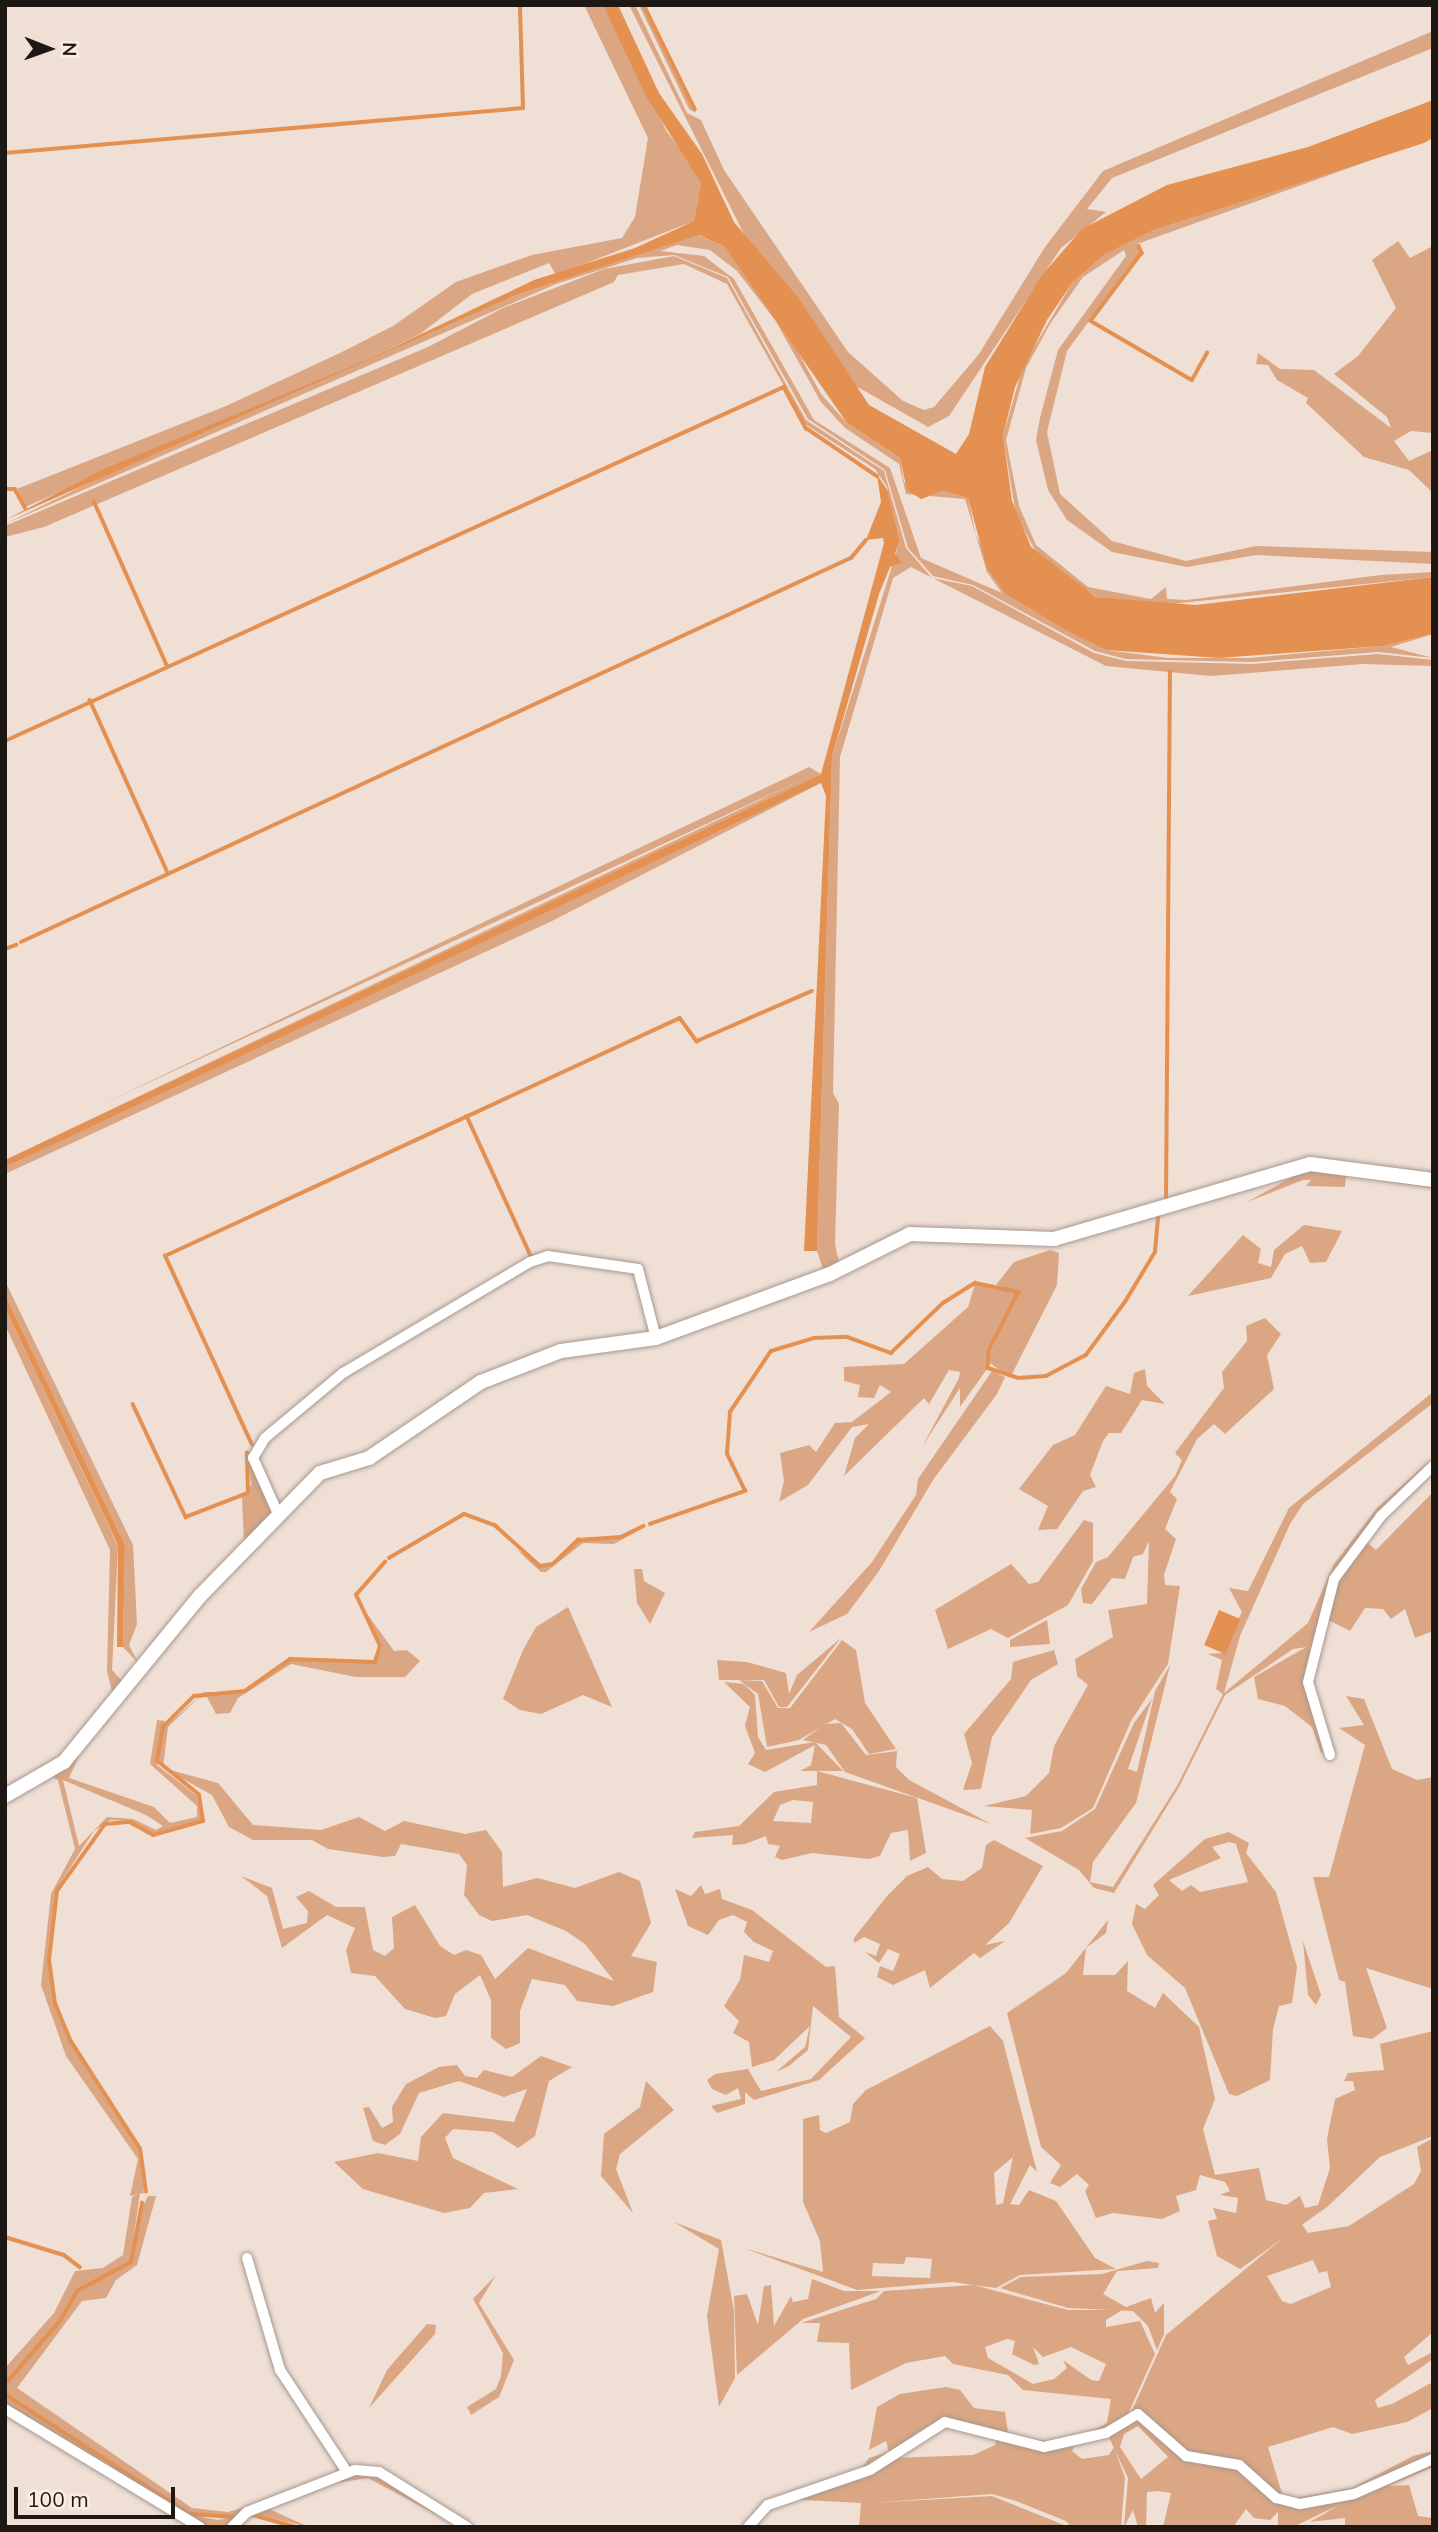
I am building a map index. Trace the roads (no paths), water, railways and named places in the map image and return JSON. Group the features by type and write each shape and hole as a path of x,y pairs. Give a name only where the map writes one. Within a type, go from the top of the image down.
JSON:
{"street":[{"path":"5,1796 64,1762 133,1673 320,1473 369,1458 481,1382 561,1351 656,1338 830,1274 910,1234 1054,1239 1310,1164 1433,1180"},
{"path":"279,1516 253,1458 265,1438 343,1373 530,1262 548,1256 638,1269 656,1338"},
{"path":"1331,1755 1308,1682 1334,1579 1381,1516 1433,1466"},
{"path":"247,2258 280,2371 347,2472"},
{"path":"5,2409 200,2527"},
{"path":"748,2527 768,2505 870,2470 945,2422 1044,2447 1096,2436 1138,2414 1185,2456 1239,2465 1276,2498 1300,2504 1354,2494 1433,2459"},
{"path":"232,2527 247,2512 347,2472 379,2472 467,2527"}],"waterway":[{"path":"5,153 523,108 520,5"},
{"path":"644,5 695,109"},
{"path":"1139,246 1142,253 1091,321 1192,380 1207,353"},
{"path":"5,741 784,387 806,428 877,476"},
{"path":"5,489 15,489 25,507"},
{"path":"94,501 167,665"},
{"path":"21,942 851,558 866,540"},
{"path":"1166,1201 1170,672"},
{"path":"90,700 168,873"},
{"path":"5,949 16,945"},
{"path":"252,1445 165,1256 680,1018 697,1041 812,991"},
{"path":"467,1116 531,1256"},
{"path":"650,1524 745,1491 727,1454 730,1412 771,1351 814,1338 847,1337 891,1353 943,1303 975,1283 1019,1292 989,1351 988,1368 1018,1378 1046,1376 1086,1355 1125,1302 1155,1252 1158,1215"},
{"path":"133,1404 186,1517 248,1493 247,1453"},
{"path":"389,1558 464,1514 495,1525 540,1566 553,1564 578,1540 621,1537 644,1526"},
{"path":"146,2192 140,2149 71,2042 55,2004 49,1960 57,1891 105,1824 130,1822 153,1835 203,1821 199,1795 157,1761 163,1727 194,1696 245,1691 290,1659 375,1662 380,1646 356,1595 385,1562"},
{"path":"8,2381 60,2321 77,2291 131,2262 142,2203"},
{"path":"5,2237 64,2255 80,2267"},
{"path":"5,2394 190,2514 234,2517"},
{"path":"253,2515 296,2527"}]}
